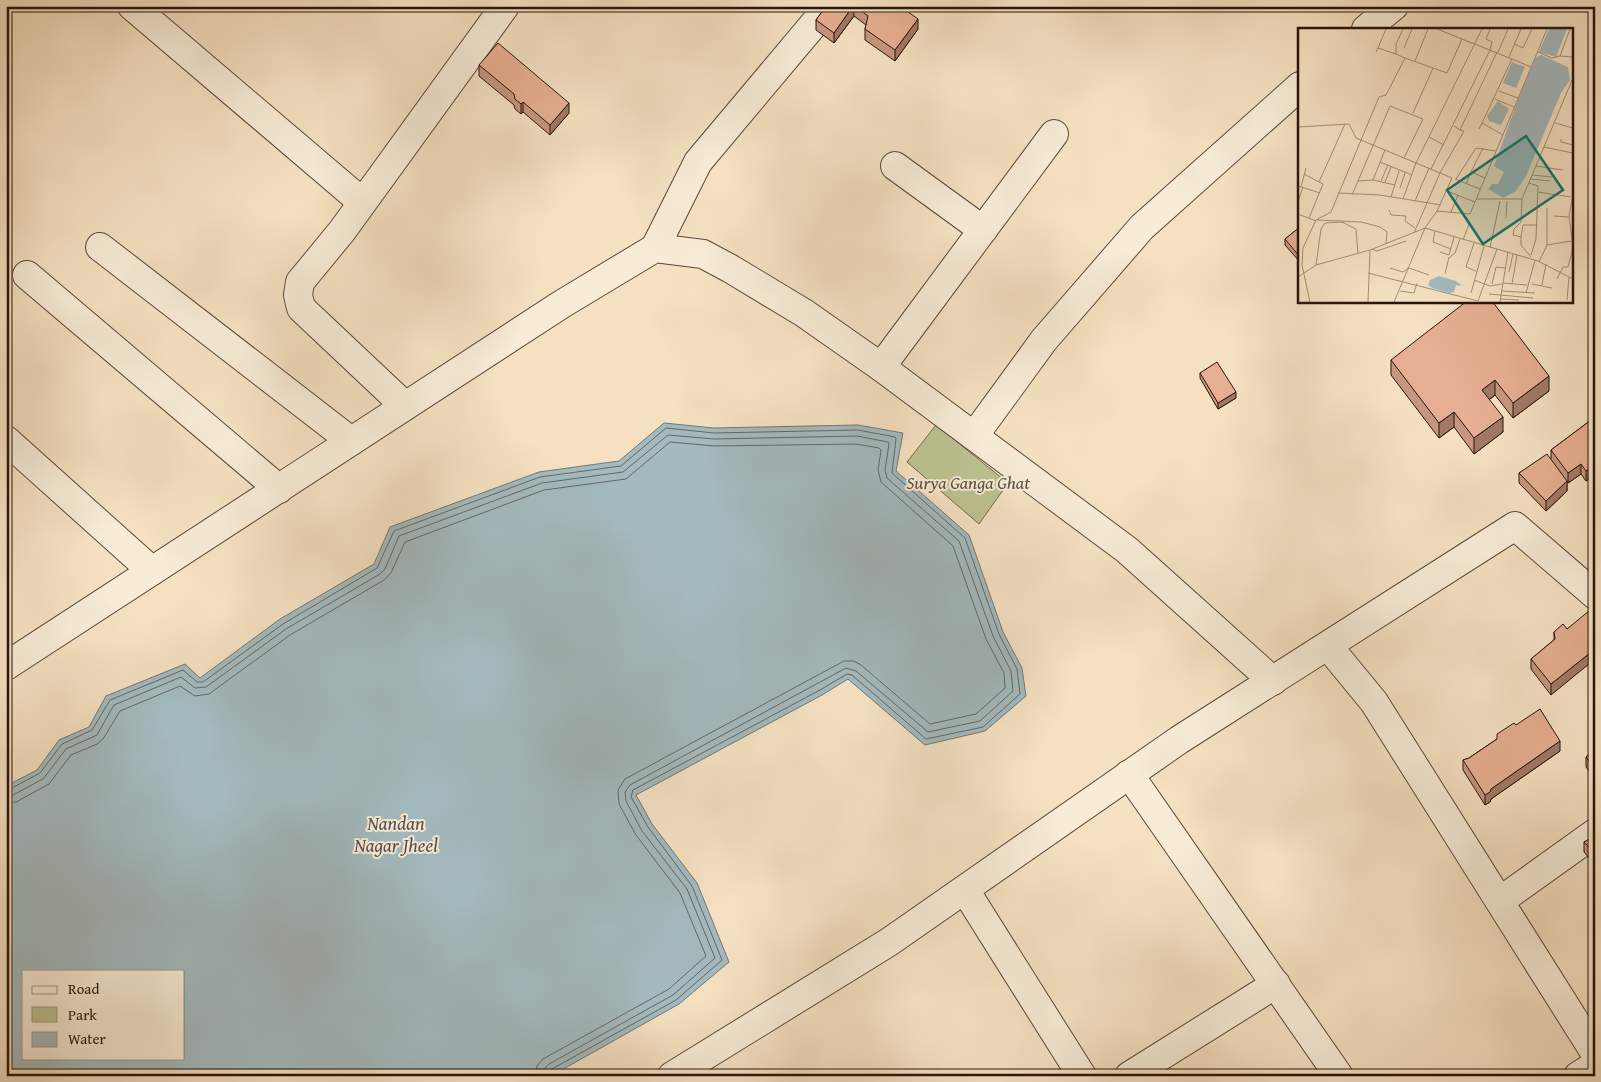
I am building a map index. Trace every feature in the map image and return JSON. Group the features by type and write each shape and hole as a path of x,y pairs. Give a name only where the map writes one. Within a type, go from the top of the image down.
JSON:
{"street":[{"path":"132,6 362,202"},
{"path":"405,406 301,308 298,295 300,282 342,231 505,6"},
{"path":"6,666 562,304 655,248 698,162 829,6"},
{"path":"1367,28 1394,6"},
{"path":"974,436 1044,340 1142,227 1298,88"},
{"path":"881,367 1054,134"},
{"path":"895,166 983,230"},
{"path":"100,247 351,441"},
{"path":"655,248 703,254 804,313 881,367 1127,550 1273,681"},
{"path":"27,275 278,488"},
{"path":"6,440 152,571"},
{"path":"672,1076 889,942 1179,740 1515,526 1595,595"},
{"path":"1328,646 1374,702 1595,1053"},
{"path":"1129,774 1339,1076"},
{"path":"1500,901 1595,833"},
{"path":"965,890 1082,1076"},
{"path":"1129,1076 1276,984"},
{"path":"1578,1076 1595,1065"}],"green space":[{"name":"Surya Ganga Ghat","path":"936,425 1008,483 979,524 907,462"}],"water":[{"name":"Nandan Nagar Jheel","path":"664,423 714,428 858,425 903,433 896,471 969,535 1003,632 1022,668 1026,696 985,731 925,745 848,679 822,695 636,795 652,824 697,883 729,962 679,1004 551,1076 6,1076 6,786 37,770 59,740 89,727 106,696 185,664 200,678 280,619 374,564 390,527 539,472 619,461"}],"building":[{"path":"826,6 853,6 834,33 816,20"},
{"path":"855,6 900,6 918,19 895,50 865,29 868,16"},
{"path":"498,43 569,103 550,125 523,102 521,104 515,99 514,94 479,65"},
{"path":"1298,229 1298,255 1285,239"},
{"path":"1466,302 1493,302 1549,376 1513,403 1495,380 1482,390 1503,417 1474,438 1454,412 1439,423 1391,360"},
{"path":"1217,362 1236,392 1218,403 1200,373"},
{"path":"1595,417 1595,465 1586,471 1581,464 1568,473 1551,450"},
{"path":"1547,454 1567,481 1546,501 1519,473"},
{"path":"1595,606 1595,649 1551,684 1531,659 1555,639 1554,632 1563,624 1567,629"},
{"path":"1540,709 1560,741 1485,795 1463,760 1497,739 1497,734 1514,723 1516,725"},
{"path":"1595,750 1595,769 1586,757"},
{"path":"1595,836 1595,854 1584,842"}]}
